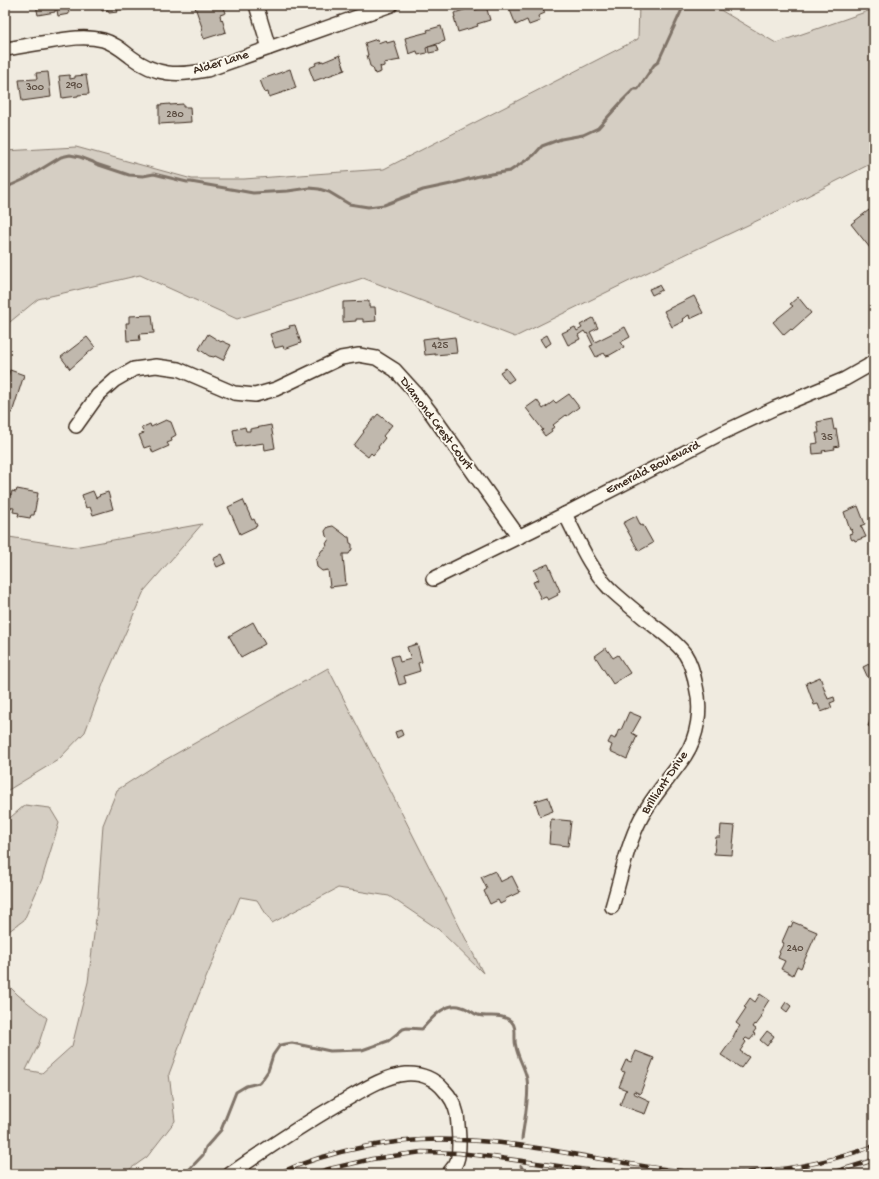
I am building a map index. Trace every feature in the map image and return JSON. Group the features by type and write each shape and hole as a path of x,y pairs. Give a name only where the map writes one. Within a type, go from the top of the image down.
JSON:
{"street":[{"path":"256,5 269,48"},
{"name":"Alder Lane","path":"5,49 70,38 86,37 102,40 117,46 145,66 159,72 190,74 207,70 391,5"},
{"name":"Diamond Crest Court","path":"76,426 98,395 114,380 134,369 156,366 178,369 234,393 255,395 276,389 341,358 359,355 376,358 395,370 414,391 519,537"},
{"name":"Emerald Boulevard","path":"433,579 565,514 722,433 775,408 872,367"},
{"name":"Brilliant Drive","path":"565,514 595,572 610,589 670,638 685,654 693,673 698,694 698,714 695,734 685,755 653,797 641,819 630,844 612,907"},
{"path":"230,1174 277,1141 371,1085 406,1074 419,1074 440,1085 450,1096 456,1112 459,1153 456,1164 448,1174"}],"shaded area":[{"path":"639,5 712,5 776,43 874,9 874,162 784,208 515,337 363,278 237,319 140,275 38,299 5,326 5,151 76,147 192,179 244,179 384,169 638,39"},
{"path":"202,524 144,591 105,679 85,732 58,760 5,792 5,532 9,537 74,547"},
{"path":"328,668 483,973 438,929 389,896 338,888 272,923 257,900 240,897 198,997 169,1074 175,1121 147,1157 123,1174 5,1174 5,982 18,995 47,1018 38,1046 26,1070 42,1073 72,1046 88,982 97,910 103,825 117,790 156,765"},
{"path":"25,805 50,808 59,823 42,879 24,920 5,934 5,822"}],"building":[{"path":"36,5 68,5 69,14 58,16 57,10 55,10 55,12 38,15"},
{"path":"101,5 134,5 135,9 122,9 117,10 118,12 109,13 108,10 102,11"},
{"path":"202,5 223,5 226,13 220,15 226,32 204,39 201,31 203,30 195,7"},
{"path":"508,5 541,5 545,13 538,16 540,21 529,25 527,20 516,25"},
{"path":"772,5 803,5 772,9"},
{"path":"486,6 490,20 477,24 478,26 458,32 454,13 474,7 475,10"},
{"path":"441,26 445,41 426,48 427,53 418,55 417,51 409,54 405,38 428,32 427,30"},
{"path":"377,39 378,43 386,40 387,43 394,41 400,60 384,63 384,66 380,66 381,72 375,74 373,68 370,66 365,43"},
{"path":"437,45 439,51 429,53 428,47"},
{"path":"340,55 345,70 314,81 309,68 316,65 315,63 323,62"},
{"path":"290,69 296,88 269,97 268,92 265,93 260,80"},
{"path":"48,72 51,97 22,101 19,80 37,79 36,73"},
{"path":"70,75 70,79 75,78 75,76 86,75 89,94 62,98 59,76"},
{"path":"183,104 183,107 190,107 191,122 159,124 159,105"},
{"path":"869,210 874,216 874,245 870,248 851,224"},
{"path":"659,285 662,290 652,295 649,289"},
{"path":"694,296 703,313 690,319 689,315 682,319 684,321 672,327 664,311"},
{"path":"798,297 811,313 784,335 773,322 793,306 790,304"},
{"path":"369,301 369,307 375,307 376,321 363,322 363,319 356,319 356,321 343,322 343,302"},
{"path":"152,315 154,333 139,334 140,340 127,341 126,323 129,323 129,316"},
{"path":"593,318 598,328 590,332 595,342 625,327 630,337 621,342 624,347 610,355 606,356 604,353 596,357 590,346 593,345 587,333 586,334 584,331 578,335 580,339 568,345 562,333 575,327 577,331 582,328 580,325"},
{"path":"295,325 301,343 284,349 283,346 275,348 270,334"},
{"path":"208,334 221,342 222,341 231,345 223,360 215,356 209,356 199,349"},
{"path":"547,335 551,343 545,347 540,339"},
{"path":"87,337 95,347 70,369 61,357"},
{"path":"438,337 438,339 455,337 457,353 425,355 423,339"},
{"path":"506,368 514,379 508,383 500,372"},
{"path":"10,370 24,375 12,413 5,411 5,380 7,380"},
{"path":"569,394 579,407 553,425 555,427 545,436 541,431 543,430 526,408 537,400 543,409 554,401 556,403"},
{"path":"378,414 392,425 383,436 385,438 378,447 379,448 373,455 371,453 368,457 354,446 364,432 363,431"},
{"path":"832,419 834,430 836,429 839,446 834,447 835,449 822,451 823,453 813,454 812,444 818,443 816,433 819,433 817,422"},
{"path":"166,420 171,422 176,435 171,438 172,441 167,443 169,446 153,453 150,446 144,448 139,435 144,433 141,428 150,424 151,427"},
{"path":"271,425 275,448 265,450 264,443 236,447 233,430 245,427 246,431 250,431 250,429"},
{"path":"17,489 38,493 34,515 31,515 30,518 18,516 19,513 13,512 14,508 5,507 5,494 11,495 12,491 16,492"},
{"path":"93,491 96,498 100,496 99,495 108,492 113,509 93,515 90,507 86,508 82,495"},
{"path":"243,500 252,520 254,519 257,526 240,534 228,507"},
{"path":"858,506 865,524 860,526 866,537 855,541 854,539 852,540 849,534 852,533 852,529 850,530 844,512"},
{"path":"636,516 653,543 639,551 623,523"},
{"path":"333,526 349,537 350,543 352,544 352,549 349,554 343,554 346,585 330,587 328,570 322,571 317,567 316,560 327,545 326,544 329,539 326,536 325,531 328,527"},
{"path":"222,554 226,563 217,567 213,559"},
{"path":"548,564 560,591 557,593 558,595 548,600 546,597 541,599 533,582 539,580 534,570"},
{"path":"253,622 265,644 241,657 229,636"},
{"path":"417,644 422,662 418,663 420,671 404,676 406,683 399,685 391,657 398,655 400,662 411,659 407,647"},
{"path":"606,648 613,658 618,655 630,673 613,684 595,656"},
{"path":"869,664 874,675 868,678 863,667"},
{"path":"820,677 828,699 834,697 835,701 830,703 832,708 821,712 818,704 814,705 806,683"},
{"path":"874,711 874,728 868,726"},
{"path":"629,712 641,717 632,733 637,736 627,759 610,751 612,745 608,743 611,737 615,739"},
{"path":"401,730 403,735 397,738 395,732"},
{"path":"548,797 553,811 540,816 535,801"},
{"path":"551,819 571,821 568,846 549,844"},
{"path":"721,825 735,826 732,855 714,854 716,837 720,837"},
{"path":"495,871 500,882 512,876 520,892 505,899 506,901 500,904 498,900 490,904 484,891 487,889 481,877"},
{"path":"793,922 817,932 801,968 797,966 793,975 781,969 785,961 778,958 779,952 784,943 782,942 789,926 791,927"},
{"path":"760,994 769,1000 762,1011 762,1017 753,1027 756,1029 753,1033 755,1034 750,1040 746,1038 744,1040 746,1042 740,1051 749,1057 741,1068 721,1055 734,1037 740,1026 736,1023 746,1008 744,1007 750,998 755,1002"},
{"path":"786,1002 791,1006 787,1012 782,1008"},
{"path":"767,1031 774,1036 767,1046 760,1040"},
{"path":"636,1051 654,1058 640,1094 634,1091 633,1093 650,1101 645,1114 620,1105 625,1091 627,1090 619,1087 625,1072 621,1071 626,1060 631,1062"}],"waterway":[{"path":"5,188 25,179 61,157 70,155 80,157 129,175 143,176 154,174 187,182 253,193 309,188 319,189 329,192 349,204 368,207 384,205 423,190 479,176 510,171 534,155 542,146 561,139 583,135 598,128 634,89 638,89 654,65 658,62 684,5"},
{"path":"185,1174 203,1155 206,1147 221,1130 236,1092 246,1086 259,1083 268,1071 273,1055 280,1045 292,1043 330,1051 362,1050 388,1041 403,1029 422,1029 430,1020 445,1008 450,1006 464,1008 482,1016 503,1017 511,1021 513,1024 515,1030 516,1047 526,1075 528,1086 522,1139"},
{"path":"521,1166 525,1174"}],"railway":[{"path":"277,1174 298,1165 343,1151 366,1146 413,1141 459,1140 494,1142 656,1168 712,1173 754,1172 794,1167 835,1158 874,1146"},
{"path":"314,1174 372,1159 422,1152 459,1153 615,1174"},
{"path":"828,1174 874,1160"}]}
